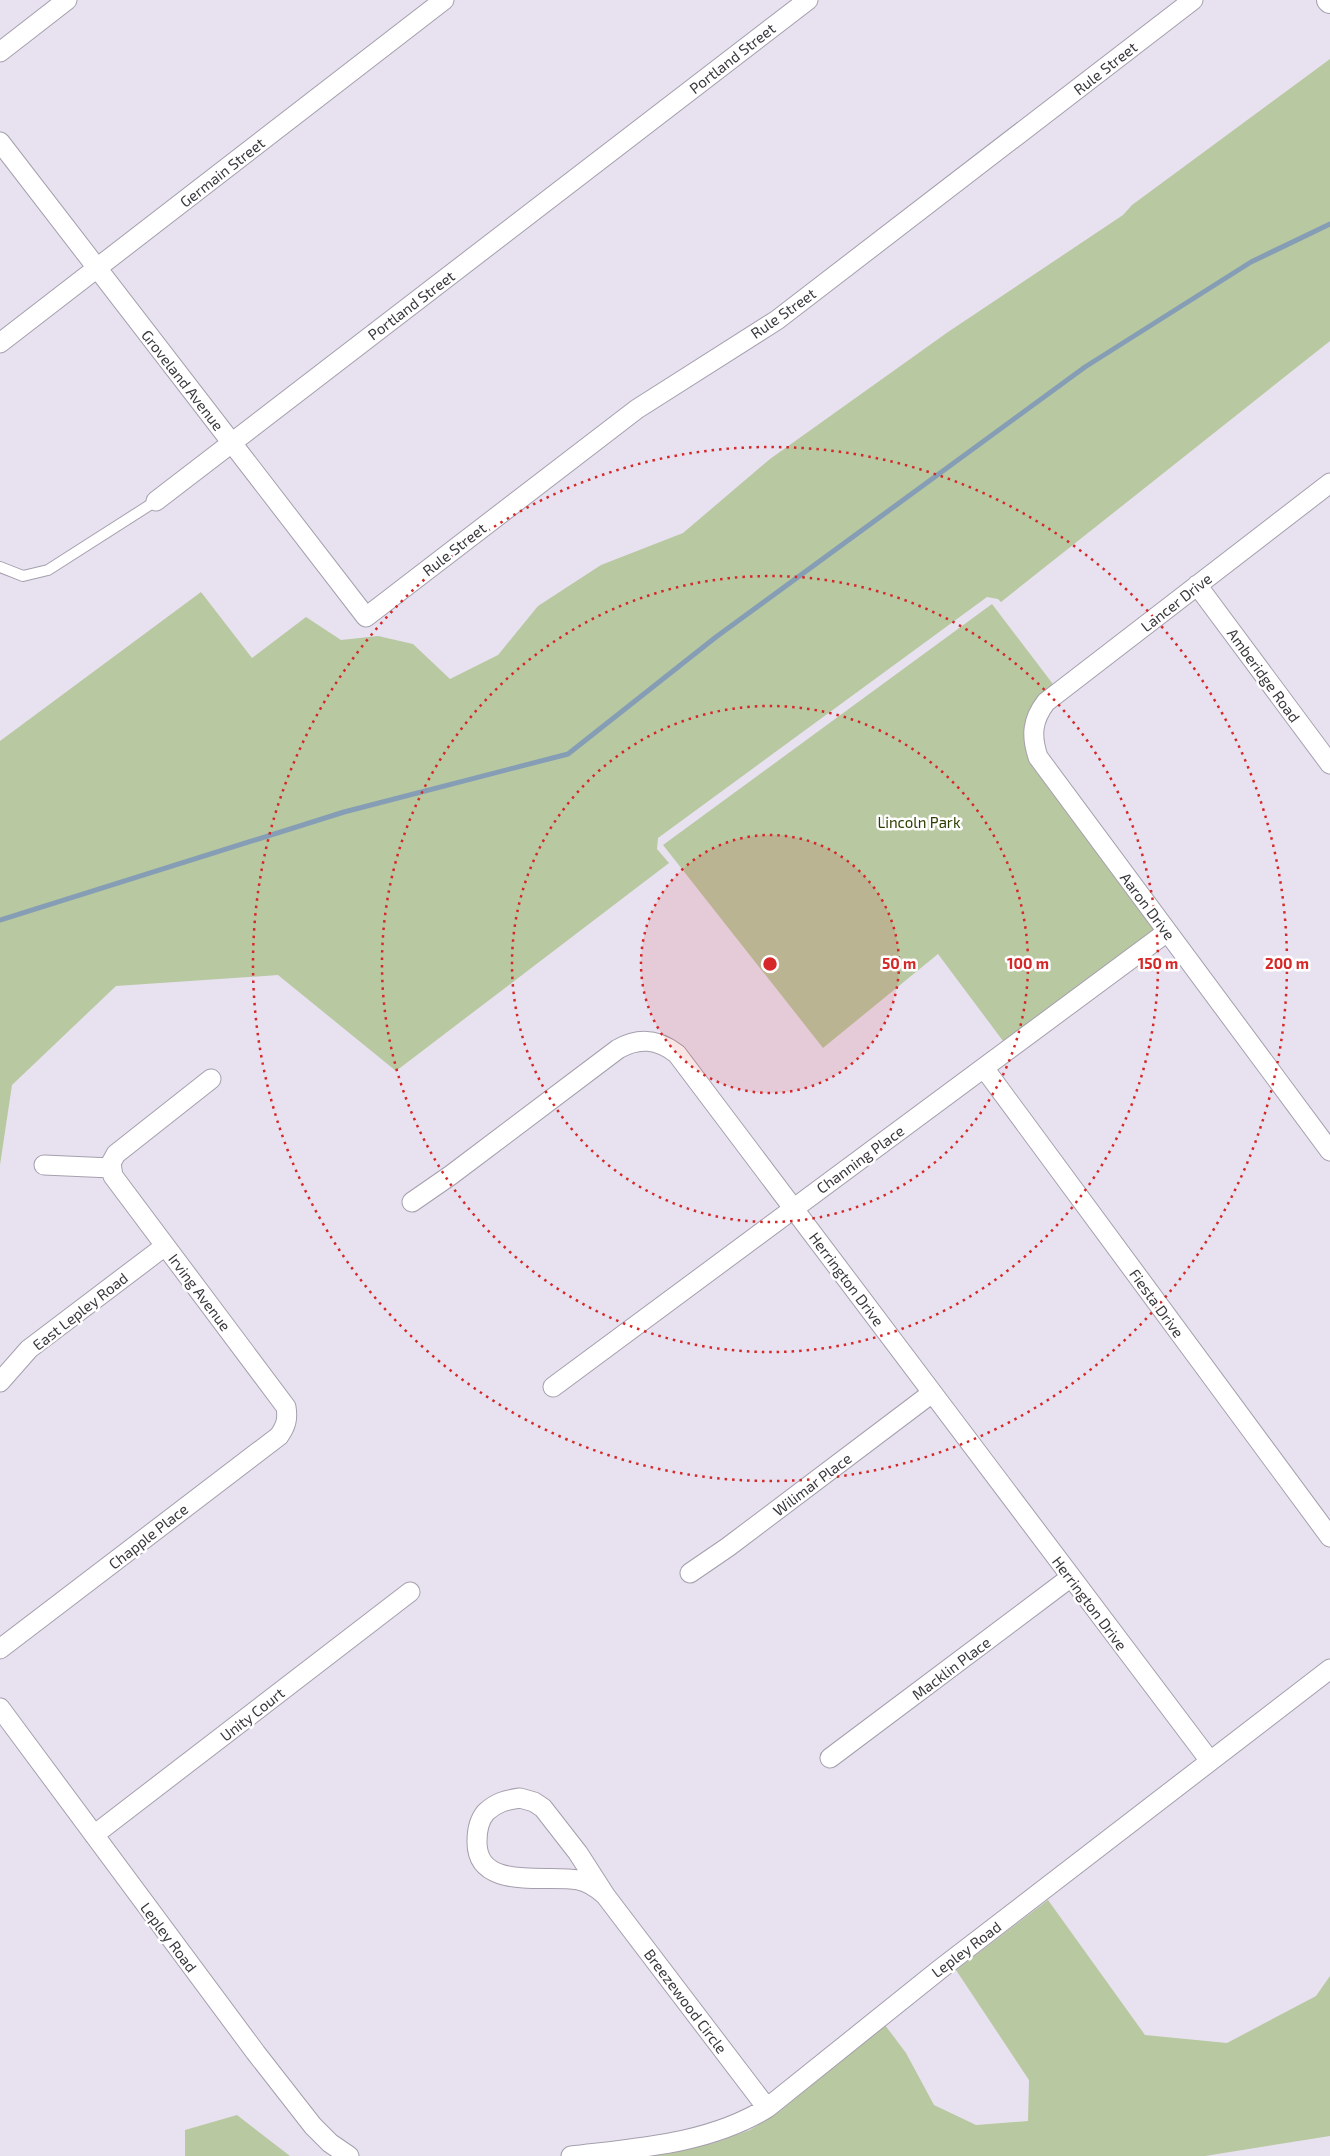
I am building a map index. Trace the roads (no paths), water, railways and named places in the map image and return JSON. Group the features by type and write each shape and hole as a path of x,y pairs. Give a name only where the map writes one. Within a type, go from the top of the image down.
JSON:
{"street":[{"path":"0,52 67,0"},
{"name":"Germain Street","path":"0,343 444,0"},
{"name":"Portland Street","path":"156,501 808,0"},
{"name":"Rule Street","path":"366,617 637,409 670,386 777,320 1193,0"},
{"name":"Groveland Avenue","path":"0,142 366,617"},
{"name":"Lancer Drive","path":"1033,728 1039,711 1046,702 1330,483"},
{"name":"Amberidge Road","path":"1197,585 1330,764"},
{"name":"Aaron Drive","path":"1033,728 1033,742 1038,757 1330,1152"},
{"name":"Channing Place","path":"553,1387 586,1365 794,1208 1167,932"},
{"name":"Herrington Drive","path":"412,1202 618,1049 639,1040 654,1041 668,1047 677,1054 794,1208 1210,1761"},
{"name":"Fiesta Drive","path":"984,1068 1330,1537"},
{"path":"44,1165 111,1168 116,1154 211,1079"},
{"name":"Irving Avenue","path":"111,1168 113,1176 286,1407 288,1416"},
{"name":"East Lepley Road","path":"0,1382 30,1349 165,1246"},
{"name":"Wilimar Place","path":"690,1573 728,1547 932,1393"},
{"name":"Chapple Place","path":"0,1649 279,1436 285,1427 288,1416"},
{"name":"Macklin Place","path":"830,1758 1071,1577"},
{"name":"Unity Court","path":"94,1835 410,1592"},
{"name":"Lepley Road","path":"571,2156 639,2147 711,2134 746,2121 767,2108 939,1970 1330,1669"},
{"name":"Lepley Road","path":"0,1708 256,2053 313,2126 330,2143 349,2156"},
{"name":"Breezewood Circle","path":"605,1895 594,1886 581,1880 510,1878 498,1874 487,1866 480,1856 476,1842 478,1825 483,1816 493,1806 506,1800 520,1798 534,1802 543,1808 578,1852 605,1895 767,2108"}],"lane":[{"name":"Portland Street","path":"0,567 24,576 48,570 156,501"}],"waterway":[{"path":"0,920 344,812 568,754 716,637 1085,367 1251,262 1330,224"}],"park label":[{"name":"Lincoln Park","path":"919,822"}]}
